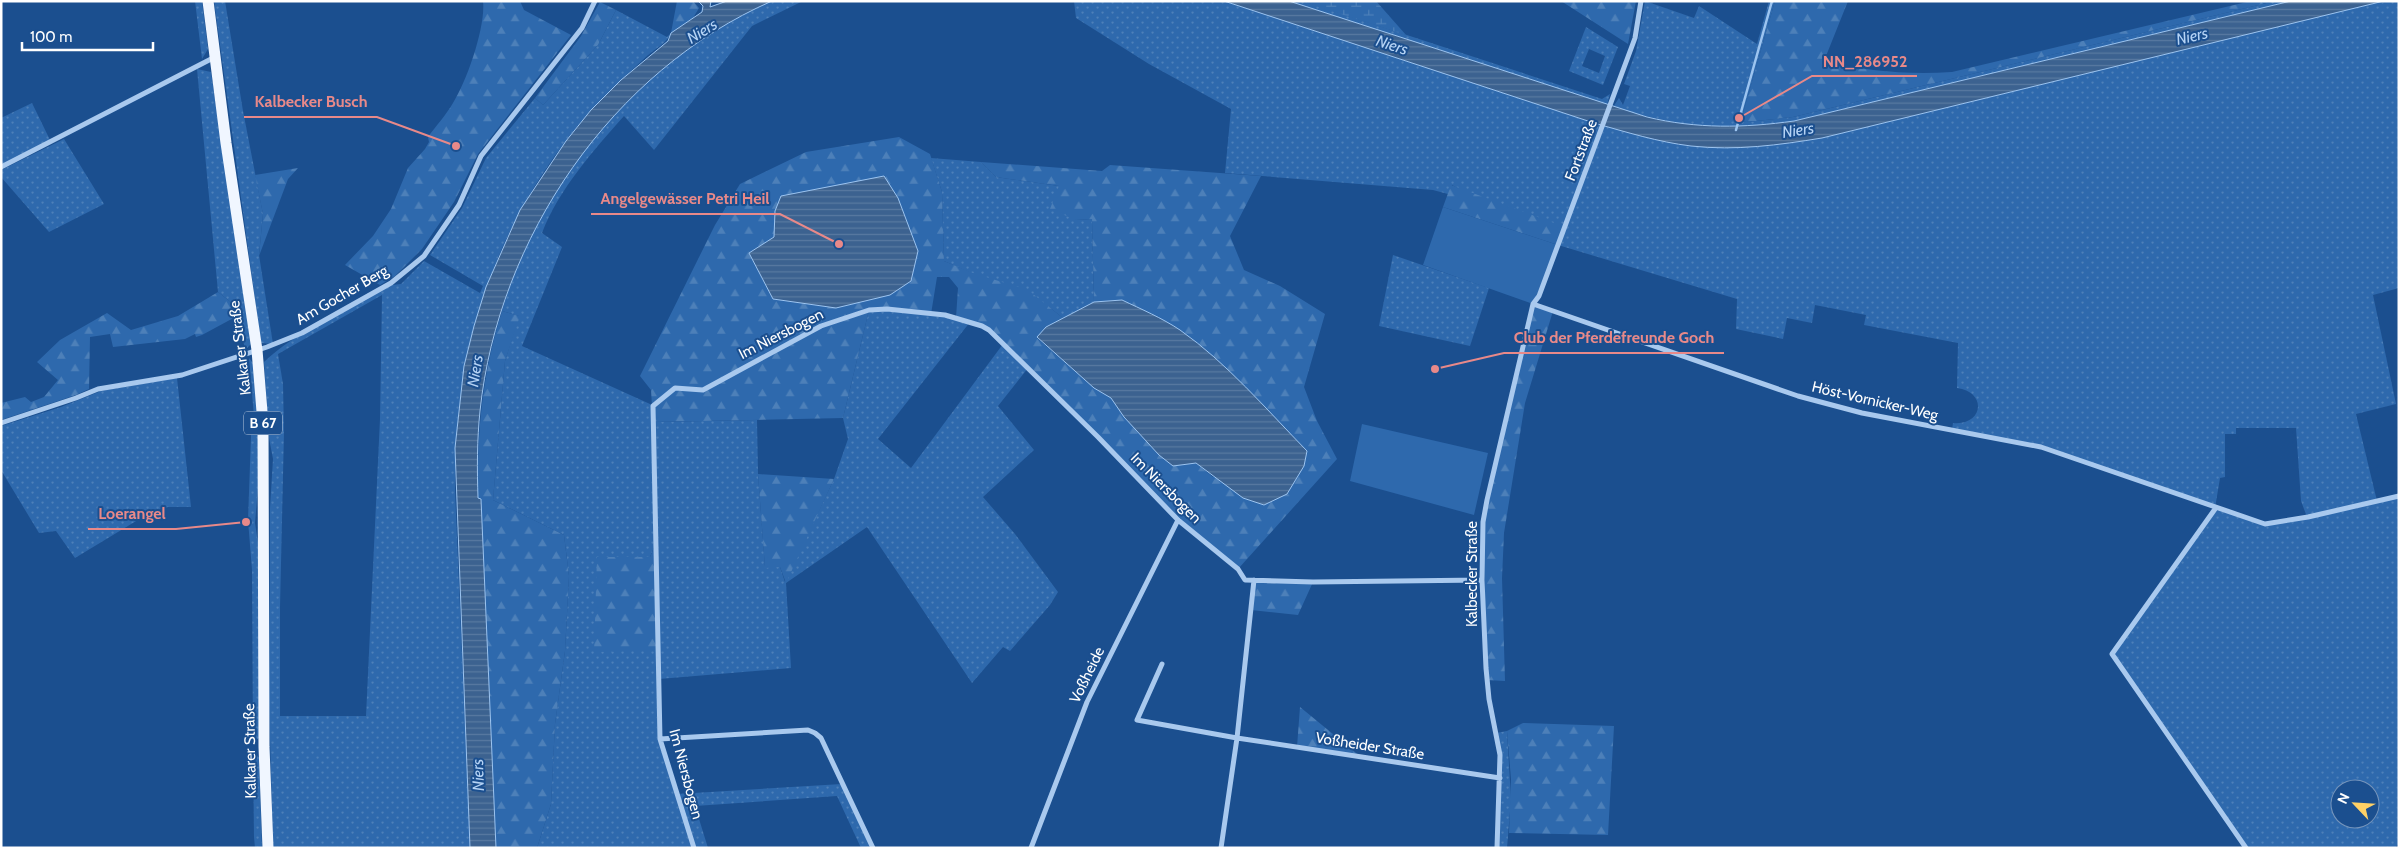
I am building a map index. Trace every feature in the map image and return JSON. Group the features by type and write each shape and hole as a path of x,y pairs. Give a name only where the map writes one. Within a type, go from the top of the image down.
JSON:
{"main road":[{"name":"Kalkarer Straße","path":"208,1 257,350 263,424 264,747 268,848"}],"street":[{"name":"Am Gocher Berg","path":"1,423 98,389 182,375 257,350 302,333 391,283 424,256 459,205 481,156 582,28 595,1"},
{"name":"Fortstraße","path":"1533,304 1539,296 1612,105 1635,38 1641,1"},
{"path":"1,167 215,57"},
{"name":"Höst-Vornicker-Weg","path":"1533,304 1798,396 1862,413 2041,447 2215,509 2265,524 2308,518 2399,496"},
{"name":"Kalbecker Straße","path":"1497,848 1500,755 1489,700 1486,668 1482,580 1484,522 1487,500 1533,304"},
{"name":"Im Niersbogen","path":"694,848 660,739 653,406 675,388 703,390 821,326 858,312 887,309 945,315 982,326 989,330 1098,437 1178,520 1238,569 1245,580 1254,580"},
{"path":"2215,509 2112,654 2246,848"},
{"name":"Voßheide","path":"1031,848 1087,702 1178,520"},
{"path":"1221,848 1237,738 1254,580 1313,582 1482,580"},
{"name":"Voßheider Straße","path":"1162,664 1137,720 1237,738 1500,778"},
{"path":"660,739 808,730 815,733 821,738 872,848"}],"green space":[{"path":"195,1 202,1 208,49 202,59"},
{"path":"214,1 225,1 243,111 263,214 259,255 273,344 261,343"},
{"path":"483,1 520,1 524,10 571,35 478,154 454,202 422,249 395,276 380,285 345,265 373,236 391,209 408,168 425,149 429,142 428,137 447,112 458,93 479,38"},
{"path":"677,1 693,1 699,8 693,18 671,33"},
{"path":"772,1 803,1 752,26 654,150 624,116 589,157 567,186 542,233 562,247 522,346 650,404 653,406 654,422 757,420 758,474 765,567 780,567 785,582 834,479 848,439 843,418 869,310 931,314 970,322 878,439 911,468 1003,344 1028,368 998,406 1034,450 983,497 1015,534 1058,592 1050,605 1010,651 1003,647 972,683 867,527 786,583 791,668 659,679 660,739 677,794 842,784 873,848 861,848 837,796 695,806 708,848 537,848 551,804 555,724 565,651 569,576 564,535 493,500 505,361 519,316 502,311 520,262 543,214 571,169 604,127 641,89 681,54 725,25","holes":["655,545 658,650 597,558 650,557"]},
{"path":"1074,1 1224,1 1594,123 1666,142 1691,146 1741,148 1822,138 2374,3 2399,1 2399,288 2373,295 2396,404 2356,414 2377,501 2399,496 2399,843 2395,848 2246,848 2112,654 2215,509 2041,447 1952,430 1953,423 1963,423 1971,419 1976,414 1978,408 1974,396 1967,391 1957,388 1958,343 1864,325 1866,315 1815,305 1812,323 1787,318 1783,339 1736,329 1737,299 1558,245 1452,185 1448,194 1433,190 1225,173 1231,109 1149,64 1076,18","holes":["2236,428 2296,428 2301,501 2307,517 2265,524 2215,508 2220,478 2225,477 2225,434 2236,434"]},
{"path":"1289,1 1303,1 1602,99 1610,94 1607,105"},
{"path":"1303,1 1376,1 1406,35 1316,6"},
{"path":"1561,1 1636,1 1628,44"},
{"path":"1645,1 1694,18 1699,6 1757,44 1769,1 1775,1 1741,120 1746,122 1793,117 2275,1 2291,1 1794,121 1724,127 1682,123 1613,107 1619,98 1623,105 1630,86 1624,84 1636,51"},
{"path":"1775,1 1848,1 1824,61 1871,70 1919,73 1952,72 2251,1 2275,1 1793,117 1746,122 1741,120"},
{"path":"600,2 616,10 598,45 543,105 535,98 581,36"},
{"path":"616,10 667,37 671,33 664,43 610,90 590,111 557,153 529,196 505,241 486,288 472,336 462,386 457,437 455,490 470,848 273,848 269,702 270,508 273,459 269,438 264,362 292,340 325,320 392,285 401,284 424,261 480,293 483,286 430,255 462,208 486,158 535,98 543,105 598,45","holes":["382,295 380,419 366,716 280,716 280,607 284,432 283,384 278,354"]},
{"path":"1586,27 1618,47 1603,85 1569,71","holes":["1589,49 1605,56 1599,73 1582,66"]},
{"path":"197,69 211,72 251,344 245,350 237,307 218,292"},
{"path":"32,103 50,140 1,165 1,118"},
{"path":"899,137 930,154 942,192 944,261 973,273 1028,290 1063,318 1046,327 1037,338 1094,388 1111,398 1124,417 1159,455 1173,466 1196,463 1213,477 1306,450 1242,384 1122,300 1094,302 1092,219 1076,220 1050,209 1059,186 996,177 981,162 1102,171 1110,165 1261,176 1230,236 1244,270 1280,286 1325,314 1304,387 1317,421 1337,459 1238,569 1178,520 989,330 956,318 958,288 949,277 937,277 931,314 869,310 843,418 653,422 651,390 640,376 715,225 740,184 806,152","holes":["774,237 773,299 749,253"]},
{"path":"64,139 104,204 49,232 1,177 1,170"},
{"path":"931,158 981,162 996,177 1059,186 1076,220 1092,219 1094,302 1063,318 1049,307 944,261 942,192"},
{"path":"298,168 288,179 259,256 263,214 255,175"},
{"path":"1451,185 1565,227 1558,245 1443,207"},
{"path":"1443,207 1558,245 1533,304 1423,265"},
{"path":"1393,255 1489,288 1470,346 1379,326"},
{"path":"218,292 237,307 239,315 202,335 196,337 195,334 185,339 113,347 110,334 90,337 89,389 1,420 1,403 25,397 31,402 44,397 58,380 37,362 60,340 107,313 131,330 178,316"},
{"path":"1533,304 1553,311 1525,403 1504,533 1502,578 1505,681 1487,680 1483,522"},
{"path":"502,311 520,316 505,361 493,500 564,535 569,576 565,651 555,724 551,804 537,848 496,848 481,499 478,498 478,474 480,427 485,381"},
{"path":"249,358 253,363 258,426 259,477 255,523 259,549 259,738 253,742 252,570 248,520 251,431 255,428"},
{"path":"177,378 191,507 168,507 151,512 75,558 56,531 39,533 1,470 1,426 61,407 101,391"},
{"path":"1362,424 1488,453 1474,515 1350,481"},
{"path":"758,474 834,479 786,583 780,567 765,568"},
{"path":"656,543 658,650 594,652 597,557 650,557"},
{"path":"1254,580 1313,582 1298,615 1251,610"},
{"path":"1300,707 1361,757 1297,747"},
{"path":"1523,723 1614,726 1608,835 1509,833 1511,779 1507,731"},
{"path":"1507,731 1511,799 1507,848 1497,848 1500,778 1496,733"},
{"path":"253,749 259,758 262,848 255,848 254,837"}],"water":[{"name":"Niers","path":"698,1 711,1 710,7 727,1 772,1 714,32 661,70 614,116 573,167 538,224 511,284 491,347 480,411 477,476 478,498 481,499 496,848 470,848 455,448 464,366 474,326 486,287 520,210 566,141 591,110 621,80 668,41 671,33 702,12 703,6"},
{"name":"Niers","path":"1224,1 1289,1 1647,117 1684,124 1739,126 1794,121 2291,1 2384,1 1822,138 1774,145 1724,148 1666,142 1594,123"},
{"path":"884,176 898,198 918,251 911,281 890,295 836,308 773,299 749,253 774,237 775,211 781,196"},
{"path":"1122,300 1180,330 1197,343 1246,387 1307,451 1304,466 1287,494 1264,505 1243,498 1196,463 1173,466 1159,455 1124,417 1111,398 1094,388 1037,337 1046,327 1094,302"}],"waterway":[{"path":"1736,130 1772,1"}],"place":[{"name":"NN_286952","path":"1739,118"},
{"name":"Kalbecker Busch","path":"456,146"},
{"name":"Angelgewässer Petri Heil","path":"839,244"},
{"name":"Club der Pferdefreunde Goch","path":"1435,369"},
{"name":"Loerangel","path":"246,522"}]}
